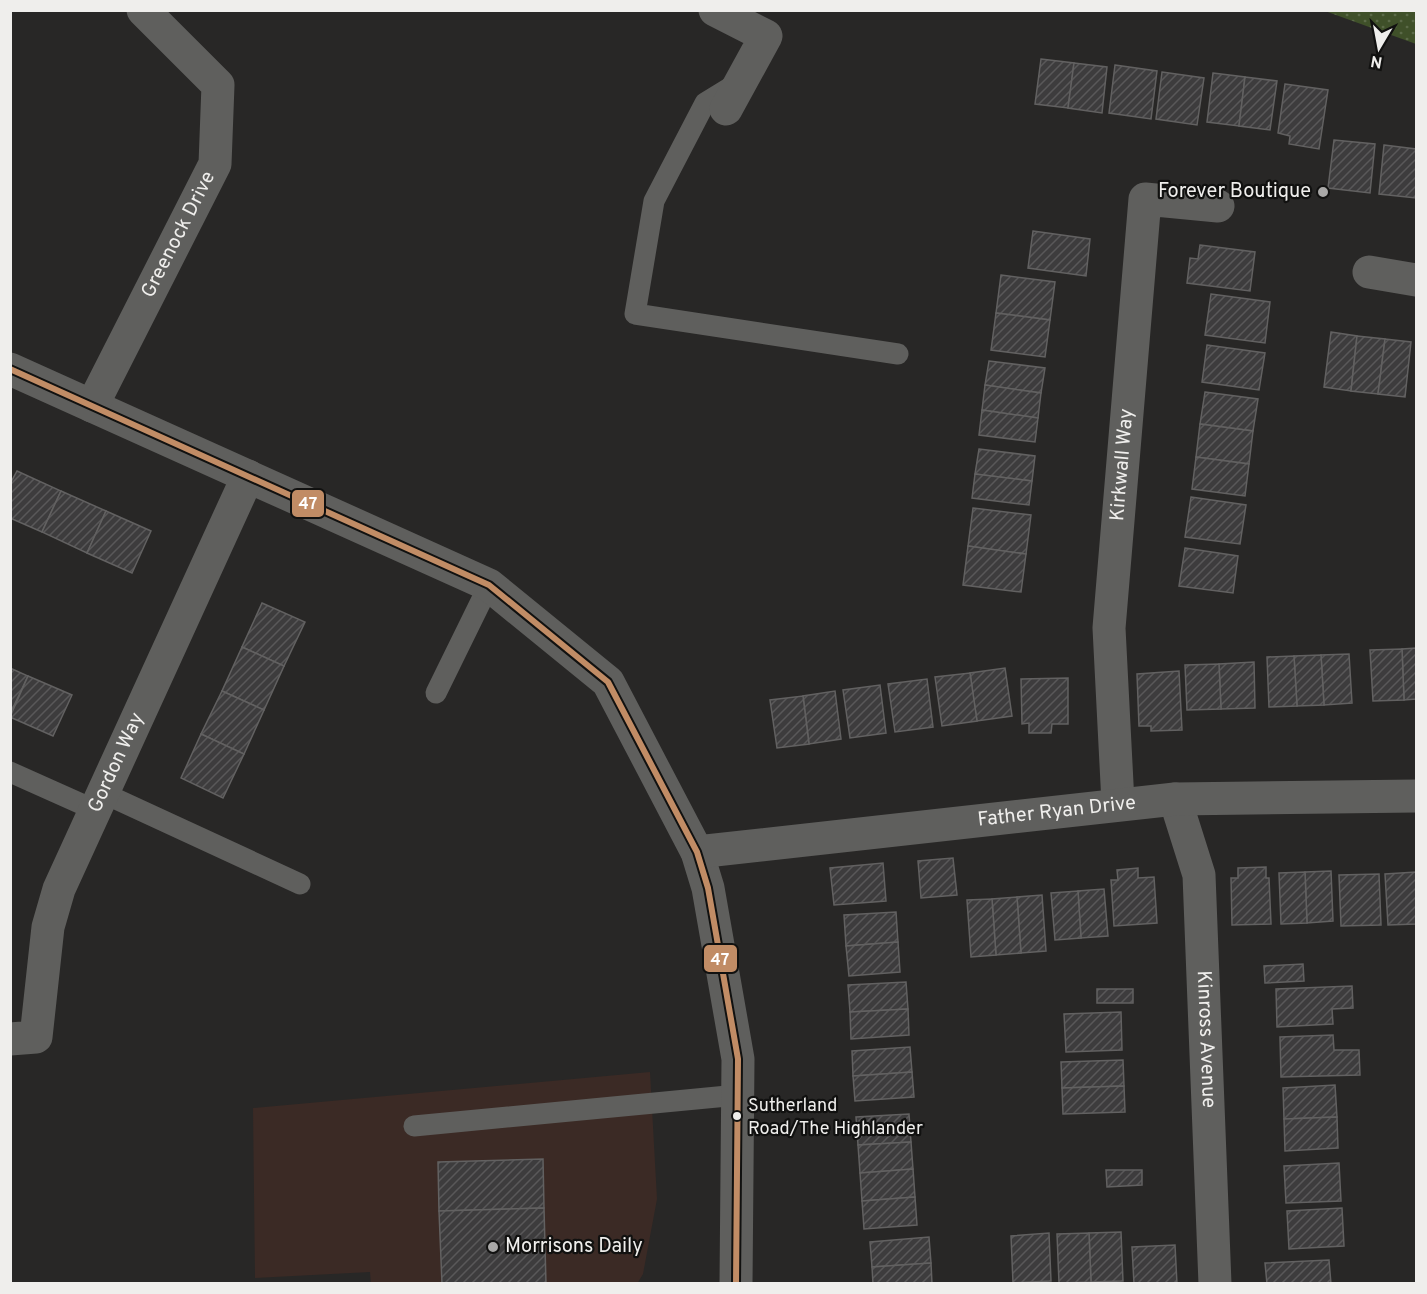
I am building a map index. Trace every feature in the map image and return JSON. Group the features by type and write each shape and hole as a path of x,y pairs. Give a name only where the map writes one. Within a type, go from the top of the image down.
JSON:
{"street":[{"name":"Greenock Drive","path":"92,406 215,164 218,85 143,10"},
{"path":"715,10 766,36 726,110"},
{"name":"Kirkwall Way","path":"1118,803 1108,628 1145,199 1218,206"},
{"path":"1370,273 1416,280"},
{"path":"10,369 489,585 608,682 697,852 708,888 738,1059 736,1284"},
{"name":"Gordon Way","path":"10,1039 36,1037 48,927 59,889 248,476"},
{"name":"Father Ryan Drive","path":"697,852 1118,803 1175,799 1416,796"},
{"name":"Kinross Avenue","path":"1175,799 1199,875 1215,1284"}],"lane":[{"path":"741,81 705,104 654,201 635,314 898,354"},
{"path":"436,693 489,585"},
{"path":"10,772 99,801 300,884"},
{"path":"414,1126 738,1095"}],"shaded area":[{"path":"650,1072 657,1199 643,1274 637,1284 371,1284 370,1272 255,1278 253,1108"}],"green space":[{"path":"1325,11 1416,11 1416,44"}],"building":[{"path":"1041,59 1074,63 1068,108 1035,104"},
{"path":"1074,63 1107,67 1102,113 1068,108"},
{"path":"1115,65 1157,71 1151,119 1109,113"},
{"path":"1162,72 1204,78 1197,125 1156,119"},
{"path":"1213,73 1245,77 1239,126 1207,122"},
{"path":"1245,77 1277,81 1270,130 1239,126"},
{"path":"1285,84 1328,90 1319,149 1289,144 1290,136 1278,133"},
{"path":"1334,140 1375,144 1370,193 1328,188"},
{"path":"1384,145 1416,149 1416,198 1379,194"},
{"path":"1033,231 1090,239 1086,276 1028,268"},
{"path":"1200,245 1255,252 1250,291 1187,283 1190,258 1198,259"},
{"path":"1001,275 1055,282 1050,320 996,313"},
{"path":"1211,294 1270,302 1265,343 1205,335"},
{"path":"996,313 1050,320 1045,357 991,350"},
{"path":"1331,332 1357,336 1351,391 1324,387"},
{"path":"1357,336 1385,339 1378,394 1351,391"},
{"path":"1385,339 1411,342 1405,397 1378,394"},
{"path":"1207,345 1265,353 1259,390 1202,382"},
{"path":"989,361 1045,368 1041,393 985,385"},
{"path":"985,385 1041,393 1038,418 982,410"},
{"path":"1205,392 1258,399 1253,431 1200,424"},
{"path":"982,410 1038,418 1035,442 979,435"},
{"path":"1200,424 1253,431 1249,464 1196,457"},
{"path":"979,449 1035,456 1032,481 975,474"},
{"path":"1196,457 1249,464 1245,496 1192,489"},
{"path":"17,471 61,491 42,532 10,518 10,484"},
{"path":"975,474 1032,481 1029,505 972,498"},
{"path":"61,491 106,511 87,553 42,532"},
{"path":"1191,497 1246,505 1240,544 1185,537"},
{"path":"973,508 1031,515 1026,554 968,546"},
{"path":"106,511 151,531 132,573 87,553"},
{"path":"968,546 1026,554 1021,592 963,585"},
{"path":"1185,548 1238,556 1233,593 1179,586"},
{"path":"262,603 305,622 284,666 242,647"},
{"path":"242,647 284,666 264,710 222,691"},
{"path":"1416,648 1416,699 1404,700 1402,649"},
{"path":"1402,649 1404,700 1373,701 1370,650"},
{"path":"1349,654 1352,703 1324,705 1321,655"},
{"path":"1321,655 1324,705 1297,706 1294,656"},
{"path":"1294,656 1297,706 1269,707 1267,657"},
{"path":"1254,662 1255,708 1221,709 1219,664"},
{"path":"1219,664 1221,709 1187,710 1185,665"},
{"path":"10,668 28,676 10,714"},
{"path":"1005,668 1012,716 977,721 970,673"},
{"path":"1179,671 1182,730 1151,731 1151,726 1139,726 1137,674"},
{"path":"970,673 977,721 942,726 935,677"},
{"path":"28,676 72,695 53,736 10,717"},
{"path":"1068,678 1068,724 1052,724 1051,733 1029,733 1029,723 1022,724 1021,679"},
{"path":"927,679 933,727 895,732 888,684"},
{"path":"880,685 886,733 850,738 843,690"},
{"path":"222,691 264,710 244,754 201,734"},
{"path":"835,691 841,739 809,744 803,696"},
{"path":"803,696 809,744 777,748 770,700"},
{"path":"201,734 244,754 223,798 181,778"},
{"path":"953,858 957,895 921,898 918,861"},
{"path":"883,863 886,901 834,905 830,868"},
{"path":"1266,867 1266,878 1269,878 1271,924 1232,925 1231,878 1238,878 1238,868"},
{"path":"1138,868 1138,878 1154,877 1157,923 1114,926 1111,880 1118,880 1117,870"},
{"path":"1331,871 1333,921 1307,923 1305,872"},
{"path":"1305,872 1307,923 1281,924 1279,873"},
{"path":"1416,872 1416,924 1388,925 1385,874"},
{"path":"1379,874 1381,925 1341,926 1339,875"},
{"path":"1104,889 1108,936 1081,938 1078,891"},
{"path":"1078,891 1081,938 1055,940 1051,893"},
{"path":"1042,895 1046,951 1021,953 1017,897"},
{"path":"1017,897 1021,953 996,955 992,899"},
{"path":"992,899 996,955 971,957 967,900"},
{"path":"896,912 898,942 846,946 844,915"},
{"path":"898,942 900,972 849,976 846,946"},
{"path":"1303,964 1304,981 1265,983 1264,966"},
{"path":"906,982 908,1009 850,1012 848,985"},
{"path":"1352,986 1353,1008 1332,1009 1333,1024 1277,1027 1276,989"},
{"path":"1097,989 1133,989 1133,1003 1097,1003"},
{"path":"908,1009 909,1035 851,1039 850,1012"},
{"path":"1121,1012 1122,1050 1066,1052 1064,1014"},
{"path":"1333,1035 1334,1050 1359,1050 1360,1075 1281,1077 1280,1037"},
{"path":"910,1047 912,1072 853,1076 852,1051"},
{"path":"1123,1060 1124,1086 1062,1088 1061,1062"},
{"path":"912,1072 914,1097 855,1101 853,1076"},
{"path":"1335,1085 1337,1117 1284,1119 1283,1088"},
{"path":"1124,1086 1125,1112 1063,1114 1062,1088"},
{"path":"909,1114 911,1142 858,1145 856,1117"},
{"path":"1337,1117 1338,1148 1285,1151 1284,1119"},
{"path":"911,1142 913,1169 860,1173 858,1145"},
{"path":"543,1159 544,1208 439,1211 438,1162"},
{"path":"1339,1163 1341,1201 1286,1203 1284,1166"},
{"path":"913,1169 915,1197 862,1201 860,1173"},
{"path":"1106,1170 1142,1170 1142,1185 1107,1187"},
{"path":"915,1197 917,1225 864,1229 862,1201"},
{"name":"Morrisons Daily","path":"544,1208 546,1284 442,1284 439,1211"},
{"path":"1342,1208 1344,1246 1289,1249 1287,1211"},
{"path":"1121,1232 1123,1281 1091,1282 1089,1233"},
{"path":"1049,1233 1051,1281 1013,1283 1011,1236"},
{"path":"1089,1233 1091,1282 1059,1283 1057,1234"},
{"path":"929,1237 931,1263 872,1267 870,1242"},
{"path":"1175,1245 1177,1284 1134,1284 1132,1247"},
{"path":"1329,1260 1331,1284 1267,1284 1265,1263"},
{"path":"931,1263 932,1284 873,1284 872,1267"}],"transit line":[{"name":"47","path":"10,369 489,585 608,682 697,852 708,888 738,1059 736,1284"}],"place":[{"name":"Forever Boutique","path":"1323,192"},
{"name":"Sutherland Road/The Highlander","path":"737,1116"},
{"name":"Morrisons Daily","path":"493,1247"}]}
